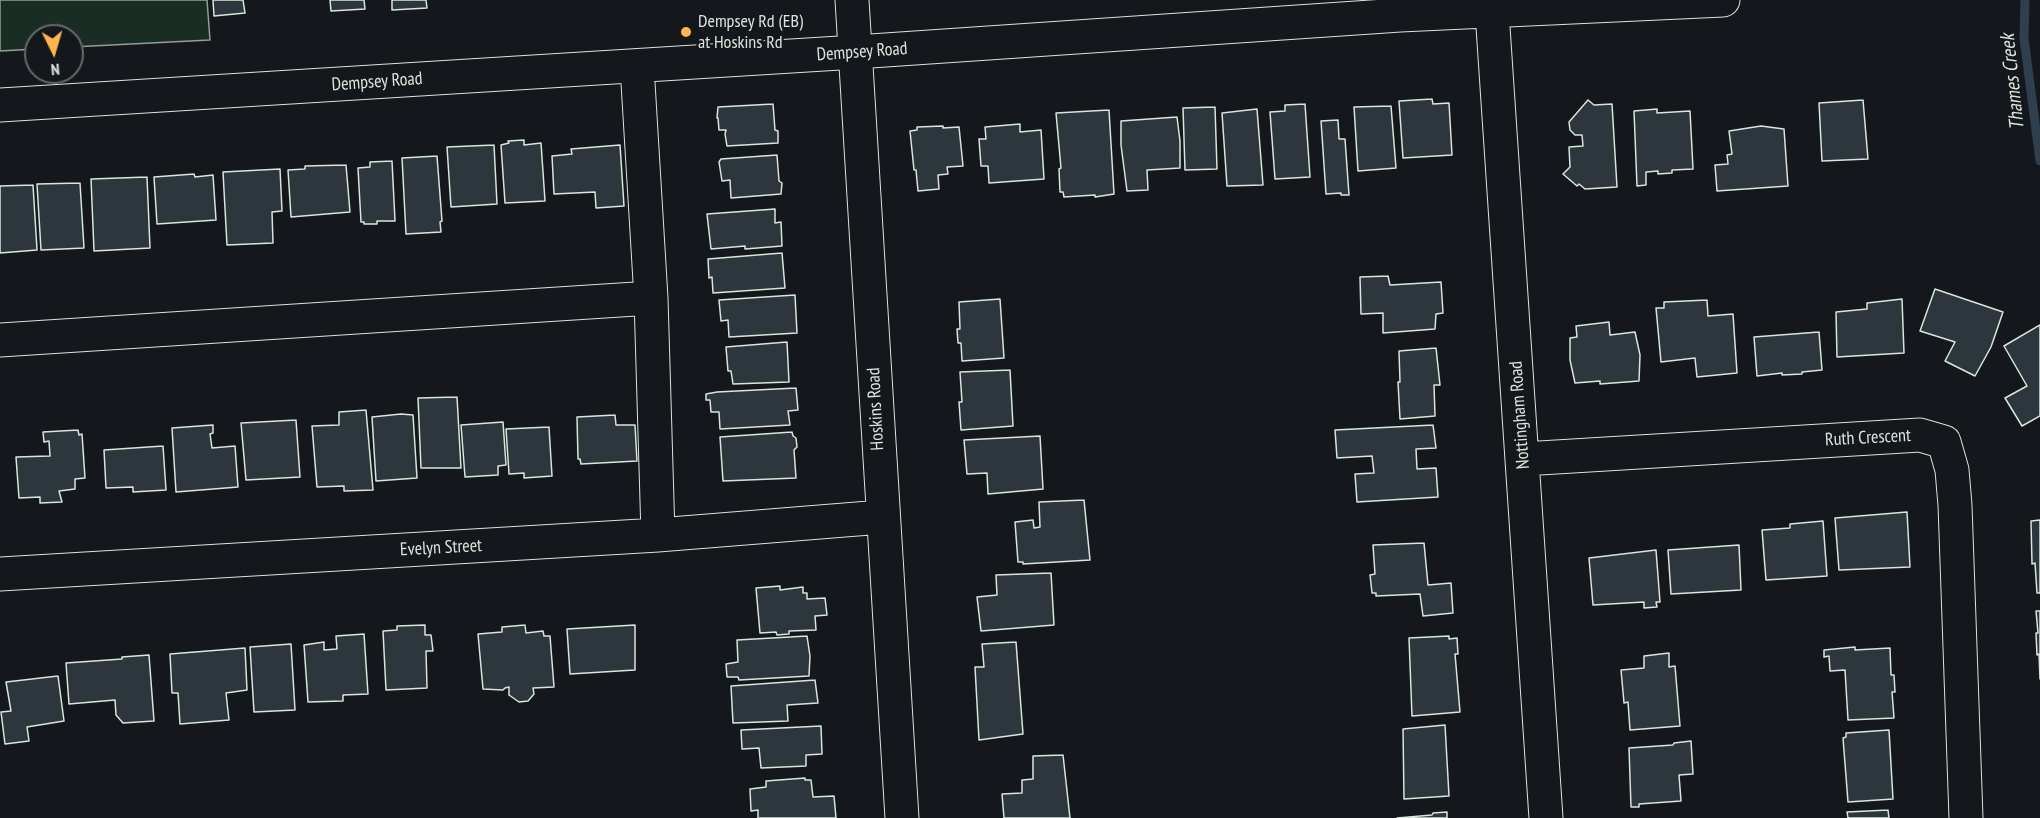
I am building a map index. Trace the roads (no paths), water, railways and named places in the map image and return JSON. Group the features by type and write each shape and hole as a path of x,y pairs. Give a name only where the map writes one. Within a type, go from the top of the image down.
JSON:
{"street":[{"name":"Hoskins Road","path":"852,0 902,818"},
{"name":"Dempsey Road","path":"0,105 856,52 1294,22 1723,0"},
{"name":"Nottingham Road","path":"1492,12 1546,818"},
{"path":"637,66 651,298 658,535"},
{"path":"0,340 651,298"},
{"name":"Ruth Crescent","path":"1523,459 1887,436 1920,435 1944,442 1952,470 1955,505 1965,818"},
{"name":"Evelyn Street","path":"0,574 658,535 882,518"}],"waterway":[{"name":"Thames Creek","path":"2025,0 2024,38 2040,161"}],"place":[{"name":"Dempsey Rd (EB) at Hoskins Rd","path":"686,32"}]}
